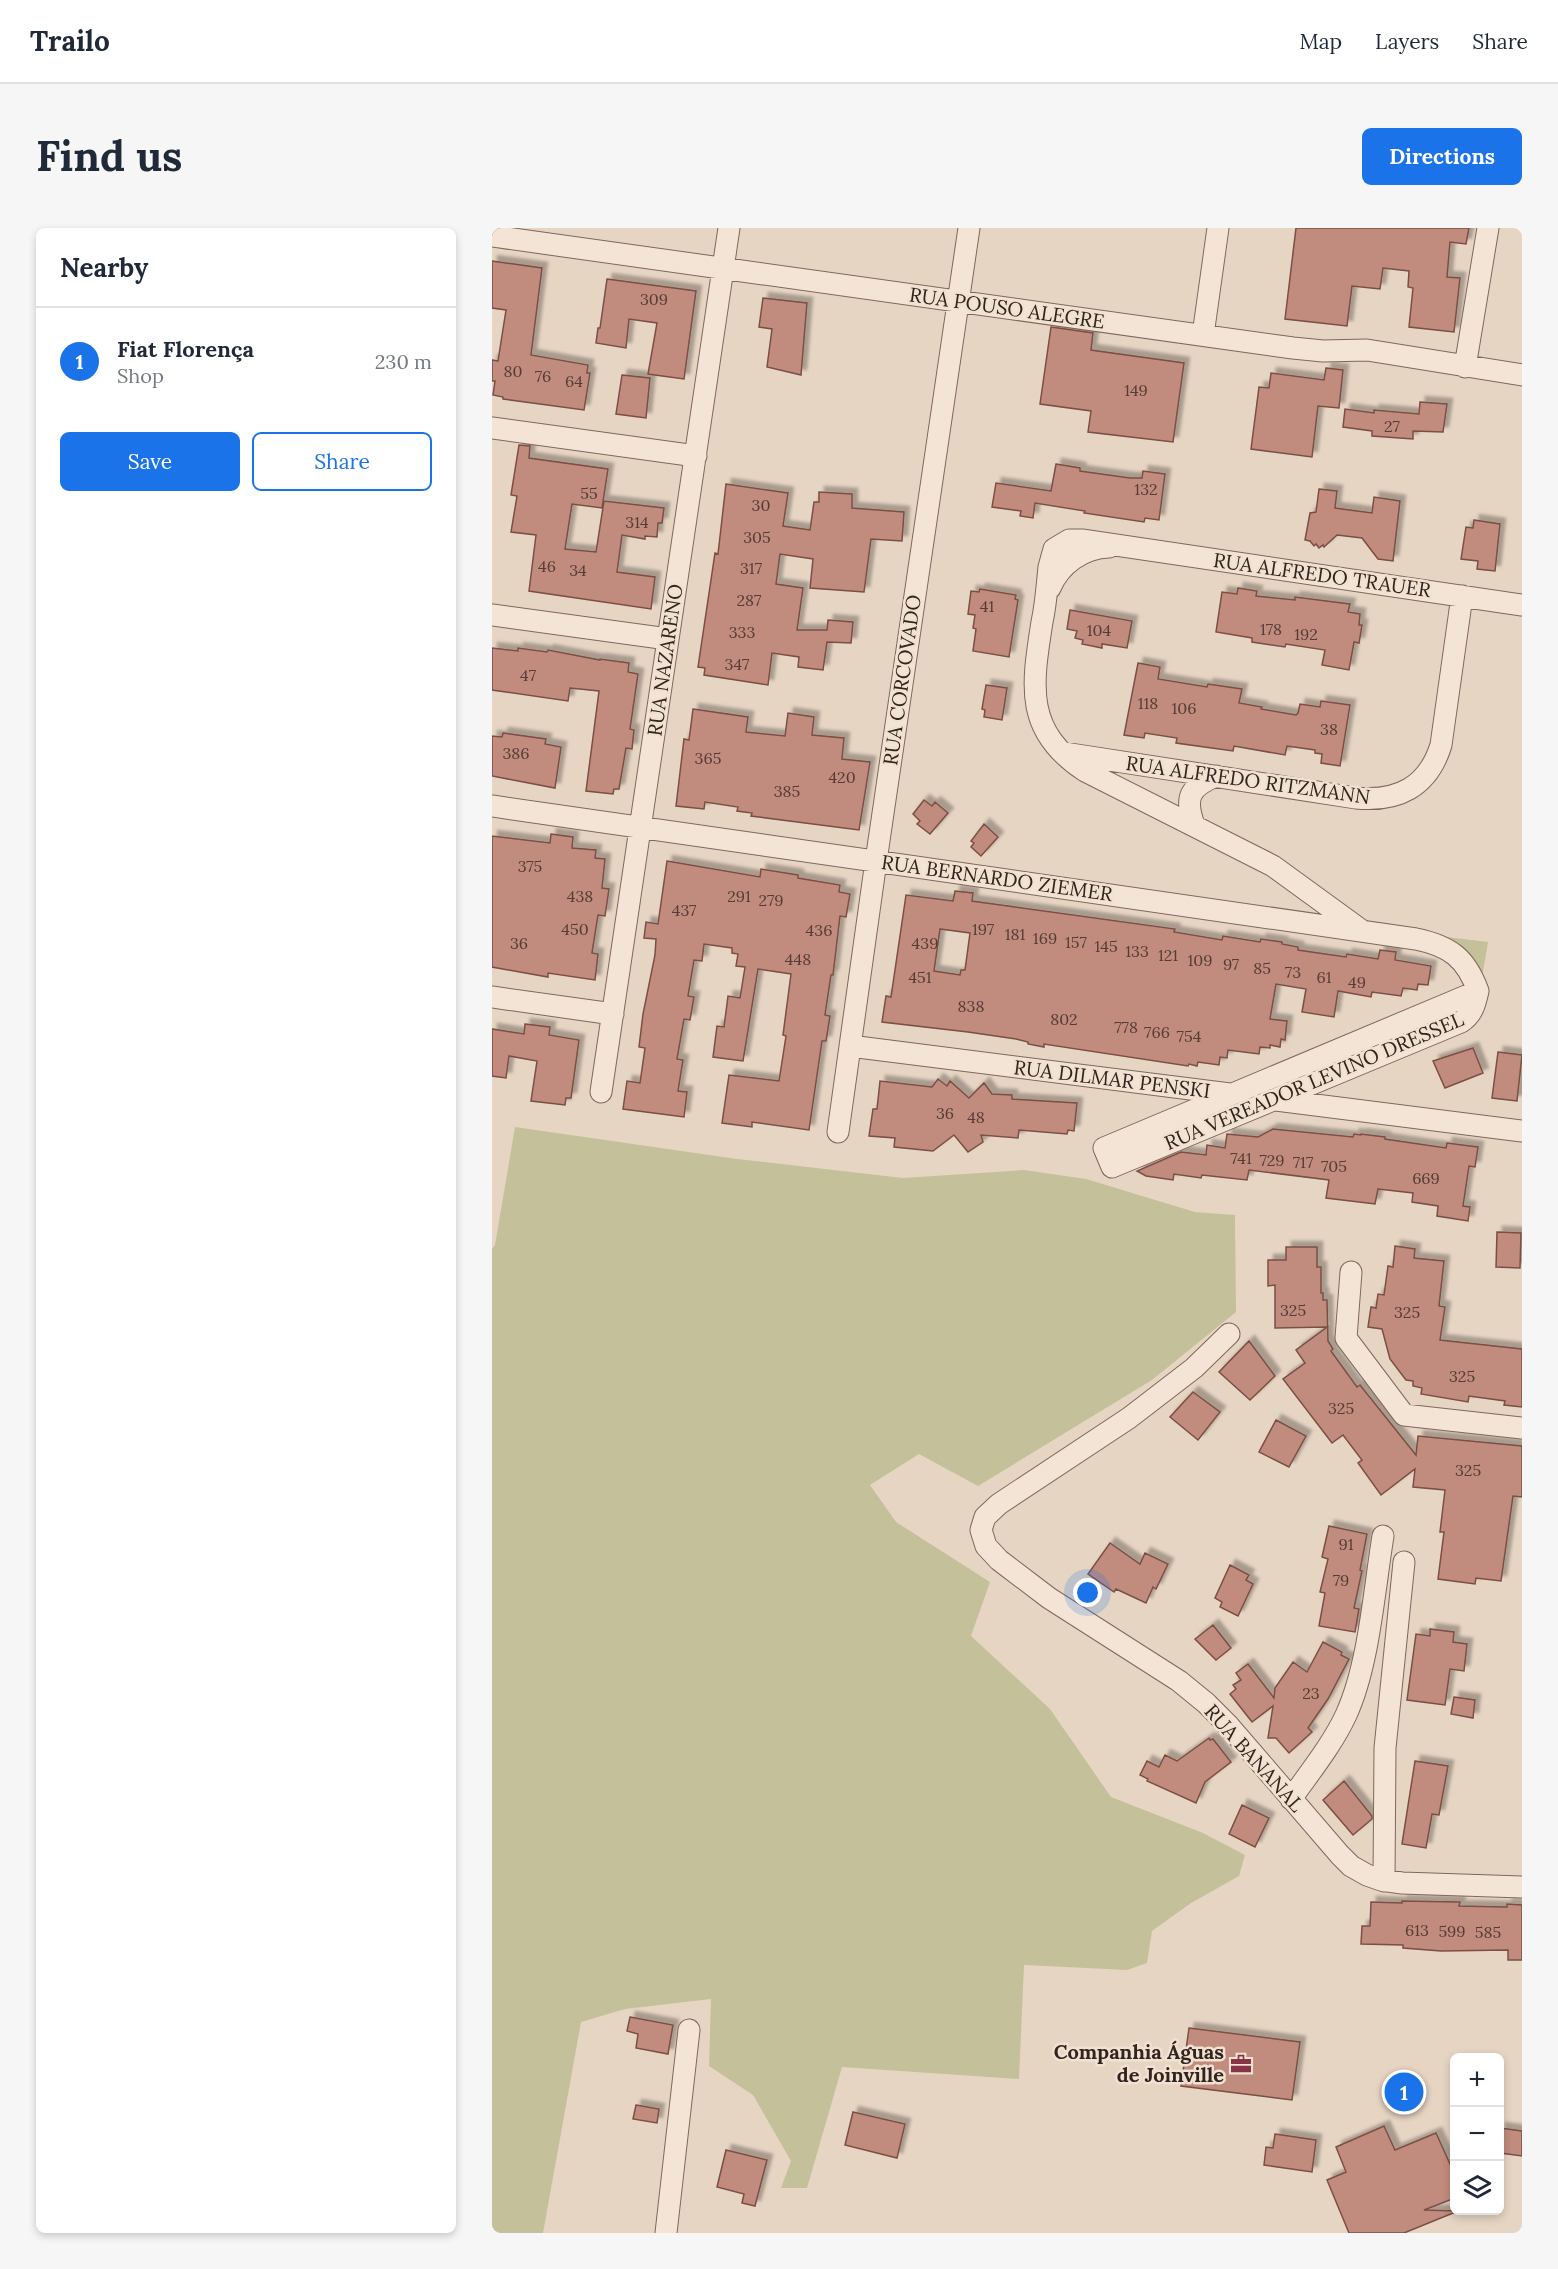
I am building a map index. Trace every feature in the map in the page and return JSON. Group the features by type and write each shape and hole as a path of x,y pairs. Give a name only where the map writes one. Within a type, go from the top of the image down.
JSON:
{"street":[{"name":"RUA NAZARENO","path":"602,1092 729,228"},
{"name":"RUA CORCOVADO","path":"838,1132 969,228"},
{"path":"1203,335 1218,228"},
{"path":"1465,367 1488,228"},
{"name":"RUA POUSO ALEGRE","path":"492,236 1313,350 1367,350 1522,375"},
{"path":"492,428 696,456"},
{"name":"RUA ALFREDO TRAUER","path":"1060,544 1069,540 1082,540 1522,605"},
{"path":"1046,603 1050,586 1064,565 1066,555 1060,544 1052,555 1035,666 1034,693 1044,729 1060,752 1085,771 1273,866 1361,930"},
{"name":"RUA ALFREDO TRAUER","path":"1064,565 1094,550 1122,546"},
{"name":"RUA ALFREDO RITZMANN","path":"1060,752 1371,799 1396,796 1420,781 1431,769 1441,745 1462,596"},
{"path":"492,615 668,639"},
{"path":"1149,803 1142,791 1142,783 1150,773 1164,768"},
{"path":"1194,825 1189,810 1193,790 1200,783 1216,776"},
{"name":"RUA BERNARDO ZIEMER","path":"492,806 1416,939 1441,946 1462,960 1470,971 1478,991"},
{"name":"RUA VEREADOR LEVINO DRESSEL","path":"1478,991 1469,1017 1461,1022 1112,1167 1104,1148 1478,991"},
{"path":"492,997 613,1014"},
{"name":"RUA DILMAR PENSKI","path":"850,1046 1522,1131"},
{"path":"1350,1272 1346,1338 1404,1415 1522,1428"},
{"name":"RUA BANANAL","path":"1229,1334 1194,1368 1130,1418 999,1504 985,1518 981,1530 986,1546 1016,1573 1071,1612 1179,1681 1206,1703 1229,1725 1291,1799 1352,1866 1367,1875 1402,1884 1522,1887"},
{"path":"1291,1799 1337,1731 1356,1688 1363,1659 1383,1536"},
{"path":"1384,1881 1385,1748 1404,1562"},
{"path":"666,2233 689,2030"}],"shaded area":[{"path":"1430,935 1488,942 1482,978"},
{"path":"515,1127 737,1159 903,1178 1024,1170 1086,1179 1195,1212 1235,1215 1236,1312 1152,1380 978,1486 919,1454 870,1485 896,1522 990,1582 971,1636 1050,1709 1111,1797 1203,1833 1245,1855 1239,1876 1191,1903 1152,1931 1147,1963 1127,1970 1024,1965 1019,2079 842,2067 807,2188 781,2188 791,2161 753,2095 709,2066 711,1999 625,2009 581,2022 543,2233 492,2233 492,1249 495,1245"}],"building":[{"path":"1296,228 1469,228 1466,244 1450,242 1447,277 1460,278 1454,332 1409,327 1413,288 1408,287 1409,271 1383,268 1380,289 1352,286 1347,326 1285,319"},
{"path":"492,261 542,268 531,355 588,365 587,373 590,373 584,410 503,399 503,397 493,395 495,381 492,381 492,360 498,361 506,310 492,308"},
{"path":"607,279 696,291 684,379 648,374 657,323 629,319 626,348 596,343"},
{"path":"763,298 807,303 801,375 767,367 772,329 759,327"},
{"path":"1051,327 1093,333 1091,350 1184,363 1173,442 1088,432 1091,411 1040,404"},
{"path":"1326,368 1343,370 1339,408 1318,406 1312,457 1251,449 1259,387 1269,388 1271,373 1324,380"},
{"path":"622,375 650,378 646,418 616,414"},
{"path":"1420,402 1447,404 1443,432 1413,431 1413,439 1372,436 1372,431 1343,427 1345,409 1374,413 1374,410 1419,414"},
{"path":"519,445 530,446 529,458 608,469 602,508 572,504 565,549 596,552 604,501 664,508 662,523 658,523 657,537 645,536 645,539 622,535 617,572 655,577 651,609 529,591 536,535 511,532 517,496 511,495"},
{"path":"1056,464 1080,468 1080,471 1130,478 1142,478 1143,471 1165,474 1159,520 1145,518 1144,522 1035,503 1033,518 1020,516 1021,511 992,507 996,483 1051,491"},
{"path":"726,484 788,493 783,526 810,530 814,502 819,502 819,492 852,494 852,508 904,512 902,541 871,539 864,592 810,588 813,559 780,554 776,584 803,588 797,630 827,630 828,620 853,622 851,643 827,642 823,670 798,667 799,657 772,653 768,685 704,675 705,668 698,667 715,553 718,554"},
{"path":"1319,489 1337,491 1335,508 1372,513 1374,497 1400,501 1393,561 1378,559 1362,538 1337,535 1324,547 1323,545 1319,548 1316,544 1314,546 1310,541 1305,540 1310,513 1316,512"},
{"path":"1474,520 1500,524 1495,571 1477,569 1478,561 1461,559 1466,527 1473,528"},
{"path":"1238,588 1257,591 1256,596 1295,600 1295,597 1350,604 1348,612 1360,614 1359,625 1362,625 1359,643 1354,642 1349,670 1322,665 1325,650 1252,642 1252,638 1216,632 1222,592 1237,594"},
{"path":"980,589 1016,595 1015,599 1018,600 1009,657 973,651 975,615 968,614 971,591 979,592"},
{"path":"1070,610 1132,621 1127,648 1102,644 1102,648 1082,644 1083,640 1075,638 1077,631 1067,629"},
{"path":"492,648 518,651 518,648 547,652 548,650 629,663 628,672 638,674 630,729 634,730 632,749 626,748 619,789 614,789 613,794 586,791 599,691 570,688 568,701 492,690"},
{"path":"1138,663 1160,667 1158,679 1207,687 1208,684 1242,689 1239,703 1262,707 1261,709 1296,715 1300,704 1320,707 1321,701 1350,705 1340,766 1321,763 1322,754 1315,753 1315,750 1287,746 1285,755 1234,746 1233,751 1176,743 1177,738 1145,733 1144,738 1124,735"},
{"path":"986,685 1007,688 1002,720 984,717 985,710 982,709"},
{"path":"693,709 748,717 746,732 785,736 788,713 814,717 812,735 844,738 842,759 870,762 859,830 751,816 752,813 737,811 738,807 705,802 704,809 676,806 684,739 689,740"},
{"path":"503,733 546,739 545,744 561,747 555,788 492,776 492,736 502,737"},
{"path":"924,800 932,806 935,802 948,813 930,834 917,824 920,821 913,814"},
{"path":"984,824 998,837 981,856 971,847 974,843 971,841"},
{"path":"551,834 573,837 572,848 596,850 595,858 605,859 602,888 609,889 605,916 598,915 592,953 598,954 595,980 548,973 548,977 492,967 492,836 550,843"},
{"path":"667,861 760,877 761,869 798,875 798,878 840,885 839,892 850,894 846,917 840,916 833,975 831,975 825,1015 830,1016 826,1041 822,1041 809,1130 752,1122 752,1127 722,1123 729,1075 779,1081 786,1036 783,1035 791,974 758,969 743,1061 713,1057 717,1026 724,1027 728,996 740,998 745,967 736,966 738,954 732,953 732,948 704,944 702,961 694,960 688,996 694,997 690,1020 684,1019 677,1059 683,1060 678,1091 687,1092 684,1117 623,1109 627,1081 640,1083 645,1048 639,1047 656,939 644,938 646,922 658,924"},
{"path":"955,891 973,893 972,901 1175,929 1174,932 1222,940 1223,936 1260,942 1261,939 1282,942 1282,944 1298,947 1298,950 1346,957 1347,954 1378,959 1380,950 1396,952 1395,960 1431,966 1428,985 1418,984 1417,990 1403,988 1401,996 1372,992 1371,997 1338,991 1334,1017 1302,1012 1306,989 1276,984 1270,1019 1287,1021 1285,1040 1281,1039 1280,1047 1270,1045 1270,1048 1260,1047 1259,1054 1228,1050 1227,1058 1220,1057 1219,1065 1198,1062 1197,1066 1189,1064 1188,1066 1044,1044 1044,1047 1016,1039 968,1032 882,1022 886,996 891,997 906,895 953,901","holes":["940,929 970,933 965,970 961,970 960,975 934,971"]},
{"path":"525,1024 550,1027 549,1035 579,1040 571,1098 566,1098 565,1105 531,1101 537,1061 509,1056 506,1078 492,1076 492,1029 524,1034"},
{"path":"1473,1048 1483,1073 1445,1088 1433,1061"},
{"path":"1498,1052 1522,1055 1517,1101 1492,1098"},
{"path":"938,1079 947,1086 950,1081 969,1098 984,1083 992,1094 1012,1095 1012,1099 1077,1103 1074,1131 1068,1130 1067,1134 1019,1130 1018,1138 981,1135 983,1142 968,1152 954,1135 933,1151 894,1147 895,1138 869,1136 873,1109 877,1109 880,1081 932,1087"},
{"path":"1273,1129 1353,1137 1354,1134 1361,1134 1446,1148 1447,1143 1478,1147 1475,1167 1469,1166 1463,1206 1470,1207 1468,1221 1437,1216 1438,1206 1412,1202 1413,1193 1378,1189 1375,1204 1326,1198 1329,1180 1249,1170 1247,1180 1174,1174 1173,1180 1146,1176 1137,1171 1181,1152 1206,1155 1207,1145 1225,1148 1227,1134 1258,1137"},
{"path":"1497,1232 1521,1233 1520,1268 1496,1267"},
{"path":"1395,1246 1415,1249 1414,1258 1444,1261 1439,1306 1445,1307 1440,1340 1522,1349 1522,1407 1504,1405 1505,1401 1469,1396 1468,1402 1421,1394 1422,1388 1413,1386 1413,1381 1406,1380 1390,1359 1382,1329 1368,1327 1371,1307 1376,1308 1378,1294 1384,1295 1388,1266 1393,1267"},
{"path":"1286,1247 1317,1247 1317,1267 1321,1267 1321,1293 1323,1293 1323,1300 1327,1300 1328,1341 1333,1349 1331,1351 1357,1387 1360,1385 1416,1455 1418,1436 1522,1446 1522,1497 1513,1496 1501,1581 1476,1578 1475,1584 1438,1579 1444,1532 1440,1532 1445,1490 1413,1487 1415,1469 1381,1495 1358,1463 1362,1460 1343,1435 1332,1443 1283,1379 1305,1363 1296,1350 1327,1327 1275,1328 1275,1285 1268,1286 1268,1260 1286,1260"},
{"path":"1249,1341 1275,1376 1250,1400 1219,1372"},
{"path":"1193,1392 1220,1412 1198,1440 1170,1417"},
{"path":"1276,1420 1306,1436 1289,1467 1259,1452"},
{"path":"1329,1526 1367,1534 1354,1608 1359,1609 1355,1632 1319,1626 1325,1593 1320,1592 1328,1559 1322,1557"},
{"path":"1110,1543 1140,1564 1145,1553 1168,1564 1156,1589 1153,1587 1146,1603 1116,1589 1114,1592 1088,1574"},
{"path":"1230,1565 1249,1575 1246,1580 1253,1584 1238,1616 1220,1607 1222,1602 1215,1598"},
{"path":"1213,1625 1231,1648 1216,1660 1195,1639"},
{"path":"1430,1629 1454,1632 1453,1642 1467,1644 1464,1671 1450,1669 1445,1705 1407,1700 1416,1634 1430,1636"},
{"path":"1323,1642 1342,1652 1341,1655 1349,1659 1328,1699 1308,1728 1312,1732 1289,1753 1276,1738 1268,1738 1273,1706 1252,1722 1230,1694 1236,1689 1233,1685 1241,1680 1236,1673 1248,1664 1274,1698 1275,1688 1293,1662 1307,1672"},
{"path":"1454,1697 1475,1700 1473,1718 1451,1714"},
{"path":"1209,1738 1213,1739 1231,1762 1205,1782 1196,1803 1147,1781 1148,1779 1140,1775 1147,1761 1159,1767 1165,1755 1177,1761"},
{"path":"1415,1761 1448,1766 1439,1815 1432,1814 1426,1848 1402,1844"},
{"path":"1344,1781 1372,1816 1372,1819 1353,1835 1323,1800"},
{"path":"1242,1805 1269,1818 1255,1847 1229,1834"},
{"path":"1402,1901 1460,1902 1459,1906 1522,1905 1522,1960 1508,1960 1508,1950 1441,1951 1403,1948 1403,1945 1361,1944 1362,1926 1370,1926 1371,1902 1402,1903"},
{"path":"630,2017 673,2025 668,2054 636,2048 638,2034 627,2031"},
{"name":"Companhia Águas de Joinville","path":"1189,2028 1300,2042 1292,2100 1181,2086"},
{"path":"636,2105 659,2109 657,2123 633,2119"},
{"path":"853,2112 905,2124 897,2158 845,2145"},
{"path":"1384,2126 1395,2150 1436,2133 1450,2164 1450,2200 1424,2210 1450,2211 1450,2214 1404,2233 1349,2233 1327,2180 1346,2172 1336,2147"},
{"path":"1504,2129 1522,2131 1522,2156 1504,2154"},
{"path":"1275,2134 1316,2140 1312,2172 1264,2165 1266,2147 1273,2148"},
{"path":"726,2150 767,2160 755,2206 742,2203 744,2194 717,2187"}],"place":[{"name":"Companhia Águas de Joinville","path":"1241,2064"},
{"name":"Fiat Florença","path":"1404,2092"}]}
